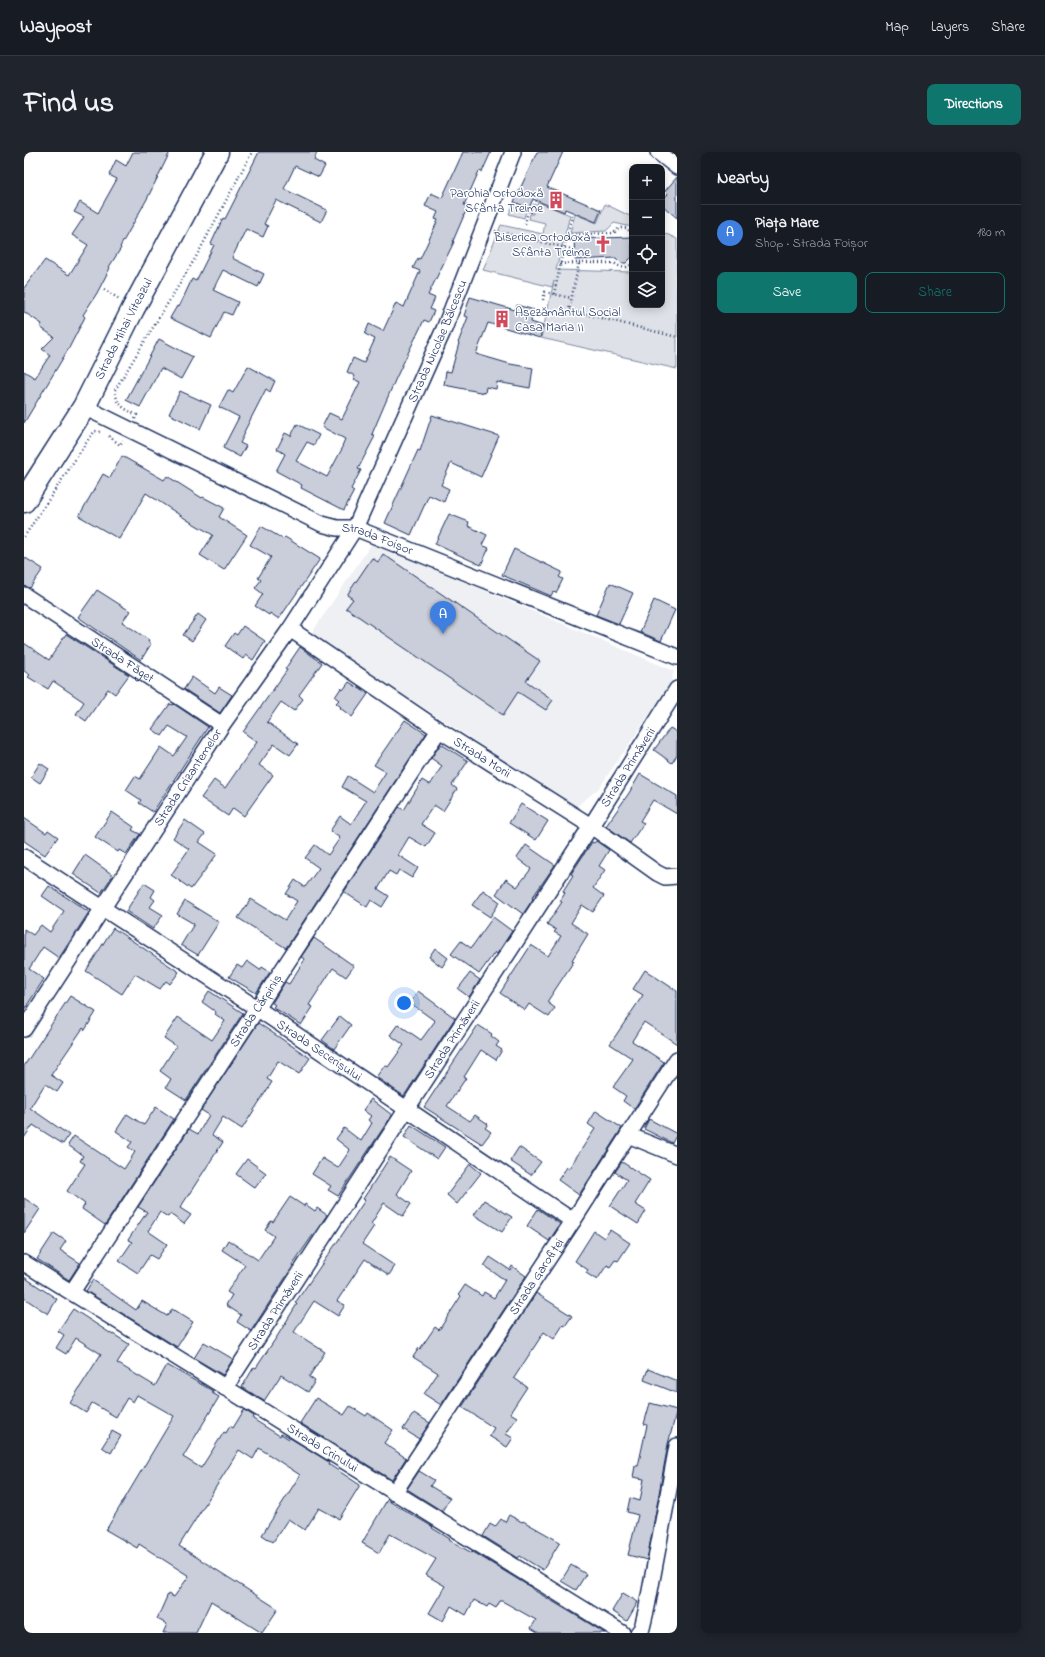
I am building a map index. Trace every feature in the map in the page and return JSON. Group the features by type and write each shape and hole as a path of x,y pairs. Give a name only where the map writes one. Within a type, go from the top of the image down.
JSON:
{"highway":[{"name":"Strada Mihai Viteazul","path":"24,501 84,407 133,309 217,152"}],"street":[{"name":"Strada Nicolae Bălcescu","path":"355,528 444,329 513,152"},
{"path":"658,152 677,167"},
{"name":"Strada Foișor","path":"84,407 130,431 322,524 337,528 355,528 677,657"},
{"name":"Strada Crizantemelor","path":"24,1029 222,725 290,629 355,528"},
{"name":"Strada Făget","path":"24,595 222,725"},
{"name":"Strada Morii","path":"290,629 439,730 591,826 657,873 665,877 677,876"},
{"name":"Strada Primăverii","path":"225,1388 591,826 677,689"},
{"name":"Strada Cărpiniș","path":"72,1292 439,730"},
{"name":"Strada Secerișului","path":"24,857 258,1009 573,1221"},
{"name":"Strada Garofiței","path":"394,1493 573,1221 677,1059"},
{"path":"628,1135 677,1155"},
{"name":"Strada Crinului","path":"24,1263 622,1633"},
{"path":"638,1633 642,1628 647,1607 677,1446"}],"path":[{"path":"24,537 96,431 104,432 120,445 130,431 137,415 124,409 117,401 115,390 196,257 252,152"},
{"path":"525,224 528,211 531,212 536,201"},
{"path":"554,294 573,212"},
{"path":"483,228 575,250"},
{"path":"567,235 614,233 619,228 626,228 629,230"},
{"path":"579,263 569,310 677,337"},
{"path":"560,264 614,263 620,268 629,266"},
{"path":"543,300 544,292 571,298"}],"shaded area":[{"path":"514,202 527,208 524,218 509,214"},
{"path":"538,202 570,215 556,270 629,272 629,308 665,308 665,233 677,239 677,369 541,338 554,281 552,287 483,270 501,225 543,234 545,223 529,219 530,214 533,214"},
{"path":"605,204 629,216 629,226 614,223 606,231 570,233 575,214 597,223"},
{"path":"372,543 674,671 671,683 599,788 576,807 311,634"}],"building":[{"path":"133,152 170,152 147,199 120,247 121,248 109,267 110,268 97,293 83,315 85,317 69,348 24,423 24,371 35,378 50,355 42,349 54,337 40,327 42,324 24,312 24,288 45,260 69,275 88,245 72,235 84,217 74,212 80,202 98,213 117,179 109,175 116,160 126,166"},
{"path":"259,152 317,152 314,160 325,166 319,177 295,166 284,189 327,210 321,222 276,200 264,224 268,226 263,237 246,229 232,258 264,274 258,287 223,270 213,290 238,302 232,315 224,312 211,338 170,318 177,306 179,307 192,279 196,281 214,245 211,244 223,218 225,219"},
{"path":"463,152 491,152 482,172 479,171 464,205 468,206 453,241 454,242 428,295 435,298 430,309 434,311 429,322 424,320 396,378 372,434 375,436 358,469 361,470 351,489 354,491 344,510 301,488 302,485 276,471 285,454 277,449 285,433 291,436 297,424 319,435 314,445 307,442 296,461 327,477 343,447 342,446 345,439 322,427 329,413 342,419 360,382 353,379 355,376 347,372 353,358 364,363 375,339 365,334 369,324 383,331 396,303 404,307 420,271 413,268 418,258 420,259 438,220 435,219 438,212 425,206 431,193 442,198"},
{"name":"Parohia Ortodoxă Sfânta Treime","path":"537,152 563,152 547,187 601,210 596,222 565,209 564,212 533,199 529,208 514,202"},
{"path":"677,177 677,218 665,208 665,197 668,194 665,191"},
{"name":"Biserica Ortodoxă Sfânta Treime","path":"629,237 629,260 626,263 621,263 616,258 575,260 574,239"},
{"path":"470,297 515,310 517,305 534,310 531,322 543,326 540,338 488,323 476,354 510,364 533,368 530,388 497,382 496,389 486,387 485,393 444,385 446,371 451,372 458,343 468,317 464,316"},
{"path":"159,339 193,357 181,379 161,368 140,407 126,400"},
{"path":"248,366 275,381 270,392 266,389 244,432 245,433 240,443 246,446 240,457 223,448 239,417 219,407 228,390 233,393"},
{"path":"180,391 211,405 200,429 169,414"},
{"path":"432,415 499,436 481,477 451,463 441,485 449,489 444,502 429,495 411,535 385,523 418,450 420,451"},
{"path":"122,456 164,480 167,476 202,498 203,497 224,508 219,517 247,535 224,570 200,555 213,535 146,493 119,539 79,516 103,474 110,478"},
{"path":"449,514 469,522 468,526 487,535 482,545 489,548 481,565 435,544"},
{"path":"261,526 283,539 285,537 320,559 279,619 270,613 269,615 255,606 263,594 255,588 261,580 258,578 271,557 250,545"},
{"path":"514,549 562,572 559,577 563,579 556,593 553,592 551,596 502,575"},
{"path":"383,554 540,661 526,681 553,700 546,710 518,692 503,715 346,608 353,599 347,595 372,558 378,562"},
{"path":"24,557 43,569 30,588 24,586"},
{"path":"610,583 633,593 619,624 596,615"},
{"path":"97,590 130,611 122,622 149,640 148,642 151,644 141,660 78,617"},
{"path":"654,600 675,610 661,641 640,632"},
{"path":"198,614 206,620 192,641 183,635"},
{"path":"243,626 265,641 253,660 246,655 243,659 225,646 234,633 237,635"},
{"path":"66,634 129,675 115,694 108,689 86,721 76,714 84,702 53,681 48,689 28,677 30,675 24,671 24,643 49,660"},
{"path":"300,647 322,663 299,695 303,699 294,711 281,702 267,722 298,744 290,755 274,744 259,765 273,775 244,816 233,808 228,816 201,798 214,780 225,788 257,742 243,732 287,670 285,669"},
{"path":"192,677 215,693 219,687 232,695 220,713 184,689"},
{"path":"349,682 368,694 352,717 340,708 341,707 336,703 339,700 335,697 341,688 343,690"},
{"path":"170,704 174,704 208,727 153,812 139,803 141,800 126,790 135,776 140,779 161,747 174,756 187,737 169,726 162,736 152,729"},
{"path":"405,720 426,734 286,948 238,918 251,899 285,920 297,901 286,894 295,880 305,887 319,868 305,858 315,845 328,855 340,838 330,831 340,816 351,824 366,801 342,787 348,776 373,792 386,772 374,765"},
{"path":"670,728 677,732 677,755 672,763 654,750"},
{"path":"441,744 468,761 452,785 457,789 443,811 434,805 421,824 435,833 426,847 409,837 398,855 418,868 412,878 399,870 396,875 389,871 378,889 389,896 382,907 371,900 367,907 344,892 399,807 404,810 422,780 430,785 442,766 431,758"},
{"path":"40,763 49,769 40,783 31,777"},
{"path":"640,774 677,796 677,814 653,800 640,821 644,823 630,843 606,826"},
{"path":"521,804 548,821 536,840 509,823"},
{"path":"112,812 134,827 132,830 140,834 126,854 119,850 118,852 95,837"},
{"path":"24,818 46,833 48,830 58,837 45,855 24,841"},
{"path":"185,820 205,834 199,842 217,854 191,889 171,875 189,849 173,838"},
{"path":"596,841 609,850 599,866 605,870 593,888 604,896 593,912 582,905 571,923 588,934 572,960 574,961 547,1002 555,1008 549,1017 529,1004 525,1010 500,993 531,945 548,956 561,936 554,932 556,930 547,924 562,902 560,901 565,893 563,891 573,875 571,874 592,842 594,843"},
{"path":"526,845 555,865 532,898 533,899 523,914 496,894 506,879 517,887 531,869 517,858"},
{"path":"85,855 113,875 101,893 73,874"},
{"path":"144,883 155,890 151,897 155,900 150,907 163,915 153,929 126,911"},
{"path":"49,886 89,912 59,958 43,947 29,969 44,979 24,1010 24,929 33,935 41,925 50,932 64,911 42,896"},
{"path":"483,890 500,902 490,917 472,905"},
{"path":"185,901 219,922 198,955 181,945 194,924 177,914"},
{"path":"493,917 512,931 497,954 495,952 479,974 451,954 461,941 471,948"},
{"path":"113,928 179,972 170,984 166,981 160,989 135,974 122,994 86,971"},
{"path":"314,938 354,966 346,977 333,968 309,1005 313,1007 301,1025 273,1007 275,1005 272,1003 285,982 289,984 305,959 301,957"},
{"path":"435,948 448,958 442,967 429,957"},
{"path":"247,961 260,970 262,967 270,972 256,993 229,977 237,965 242,968"},
{"path":"645,970 677,991 677,1044 644,1022 632,1041 664,1062 634,1109 623,1101 626,1096 613,1087 633,1059 610,1044 643,995 633,989"},
{"path":"470,973 480,980 469,997 458,989"},
{"path":"209,991 243,1013 186,1100 166,1087 171,1079 160,1071 176,1046 164,1038 178,1017 212,1040 225,1021 215,1014 216,1012 202,1002"},
{"path":"418,991 455,1018 404,1096 376,1077 385,1065 388,1067 404,1045 390,1035 398,1024 421,1040 435,1021 410,1003"},
{"path":"70,996 96,1012 85,1030 83,1028 51,1075 63,1083 57,1092 45,1084 30,1108 69,1135 63,1144 33,1125 24,1138 24,1066"},
{"path":"340,1016 351,1025 334,1049 322,1040"},
{"path":"258,1023 310,1058 299,1074 278,1061 267,1079 272,1082 242,1129 223,1117 212,1135 223,1142 180,1208 191,1215 184,1224 170,1214 168,1217 160,1212 148,1231 167,1244 157,1259 150,1255 138,1273 119,1261 132,1242 128,1240 147,1212 138,1207 189,1129 198,1134 209,1115 201,1110"},
{"path":"478,1025 492,1034 491,1036 499,1042 496,1046 502,1050 496,1060 481,1050 464,1077 466,1078 447,1106 470,1121 475,1115 488,1124 485,1128 491,1132 482,1144 424,1107"},
{"path":"371,1099 392,1115 338,1196 328,1190 331,1186 312,1174 322,1158 338,1168 350,1150 336,1139 344,1128 361,1141 372,1123 368,1120 371,1116 363,1110"},
{"path":"156,1107 174,1119 105,1225 82,1209 85,1204 67,1191 85,1164 80,1161 83,1156 68,1145 74,1136 124,1169 135,1152 128,1147 132,1142 116,1131 127,1114 144,1125"},
{"path":"596,1111 622,1128 579,1195 558,1180 567,1167 569,1168 595,1129 588,1124"},
{"path":"649,1119 677,1134 672,1143 644,1129"},
{"path":"411,1125 445,1147 437,1159 404,1137"},
{"path":"519,1147 541,1162 531,1175 510,1161"},
{"path":"390,1157 411,1171 397,1194 411,1204 403,1216 384,1203 371,1224 374,1226 362,1244 395,1266 389,1275 365,1259 337,1301 345,1305 338,1316 314,1301 294,1332 325,1352 309,1377 315,1381 308,1392 281,1375 264,1401 242,1387 254,1367 256,1368 278,1335 297,1304 295,1303 365,1200 363,1199"},
{"path":"247,1159 266,1173 255,1188 236,1174"},
{"path":"622,1162 650,1180 635,1204 646,1211 638,1224 610,1206 627,1180 615,1172"},
{"path":"470,1164 481,1173 457,1204 447,1195"},
{"path":"290,1197 304,1206 305,1204 315,1211 317,1208 327,1215 292,1265 293,1266 251,1331 237,1322 241,1315 226,1305 232,1295 227,1292 245,1265 222,1250 228,1240 258,1260 274,1236 265,1230 271,1221 273,1222"},
{"path":"24,1198 40,1209 24,1233"},
{"path":"484,1200 512,1217 502,1232 474,1215"},
{"path":"538,1209 560,1224 549,1241 527,1226"},
{"path":"610,1230 630,1243 618,1261 615,1260 610,1267 607,1265 597,1280 586,1273 588,1270 575,1261 594,1231 604,1238"},
{"path":"54,1233 66,1241 60,1250 80,1263 69,1280 37,1259"},
{"path":"490,1257 510,1270 512,1266 526,1276 441,1405 424,1394 438,1373 413,1357 435,1327 439,1330 461,1296 459,1294 465,1285 482,1296 484,1292 494,1298 505,1280 484,1266"},
{"path":"24,1277 57,1299 48,1314 24,1298"},
{"path":"93,1280 136,1310 142,1301 167,1316 172,1309 193,1322 177,1347 86,1291"},
{"path":"536,1293 572,1316 565,1326 563,1325 554,1339 544,1332 514,1378 527,1387 510,1413 517,1417 506,1434 513,1438 507,1447 489,1436 494,1428 462,1407"},
{"path":"73,1309 129,1344 117,1363 155,1386 167,1365 213,1391 212,1393 219,1397 183,1457 201,1468 224,1432 226,1433 230,1426 233,1428 244,1410 254,1416 253,1419 280,1436 281,1434 289,1439 290,1438 329,1462 328,1464 360,1485 339,1519 319,1508 305,1530 288,1519 273,1542 262,1535 300,1475 259,1448 253,1459 239,1450 179,1546 278,1609 262,1633 211,1601 196,1633 163,1633 167,1624 157,1619 168,1594 174,1597 189,1576 139,1544 137,1548 106,1530 174,1416 137,1395 133,1402 127,1398 116,1417 92,1403 86,1413 70,1403 101,1354 76,1338 66,1354 56,1348 64,1335 58,1331"},
{"path":"204,1342 233,1359 223,1375 194,1358"},
{"path":"648,1369 677,1381 677,1393 644,1380"},
{"path":"316,1398 344,1415 350,1406 366,1416 368,1413 393,1430 384,1443 406,1458 392,1480 300,1423"},
{"path":"650,1403 677,1410 668,1444 647,1560 628,1555 638,1515 627,1512 630,1498 640,1501 644,1479 633,1477 635,1466 638,1466 647,1425 644,1424"},
{"path":"414,1413 430,1423 419,1439 403,1429"},
{"path":"112,1431 121,1436 111,1453 102,1447"},
{"path":"419,1471 434,1480 430,1486 450,1498 442,1511 407,1489"},
{"path":"387,1500 433,1527 432,1528 450,1539 449,1540 472,1553 473,1552 605,1633 539,1633 531,1628 536,1620 502,1601 500,1601 496,1608 489,1604 487,1607 474,1600 466,1615 451,1606 443,1621 429,1613 445,1586 426,1575 436,1559 390,1534 379,1553 362,1543"},
{"path":"509,1515 522,1522 523,1521 560,1542 543,1570 520,1556 518,1558 483,1536 490,1524 495,1527 501,1519 505,1522"},
{"path":"571,1565 586,1574 576,1590 561,1581"},
{"path":"623,1593 638,1602 627,1621 612,1611"}],"place":[{"name":"Parohia Ortodoxă Sfânta Treime","path":"556,200"},
{"name":"Biserica Ortodoxă Sfânta Treime","path":"603,244"},
{"name":"Așezământul Social Casa Maria II","path":"502,319"},
{"name":"Piața Mare","path":"443,634"}]}
